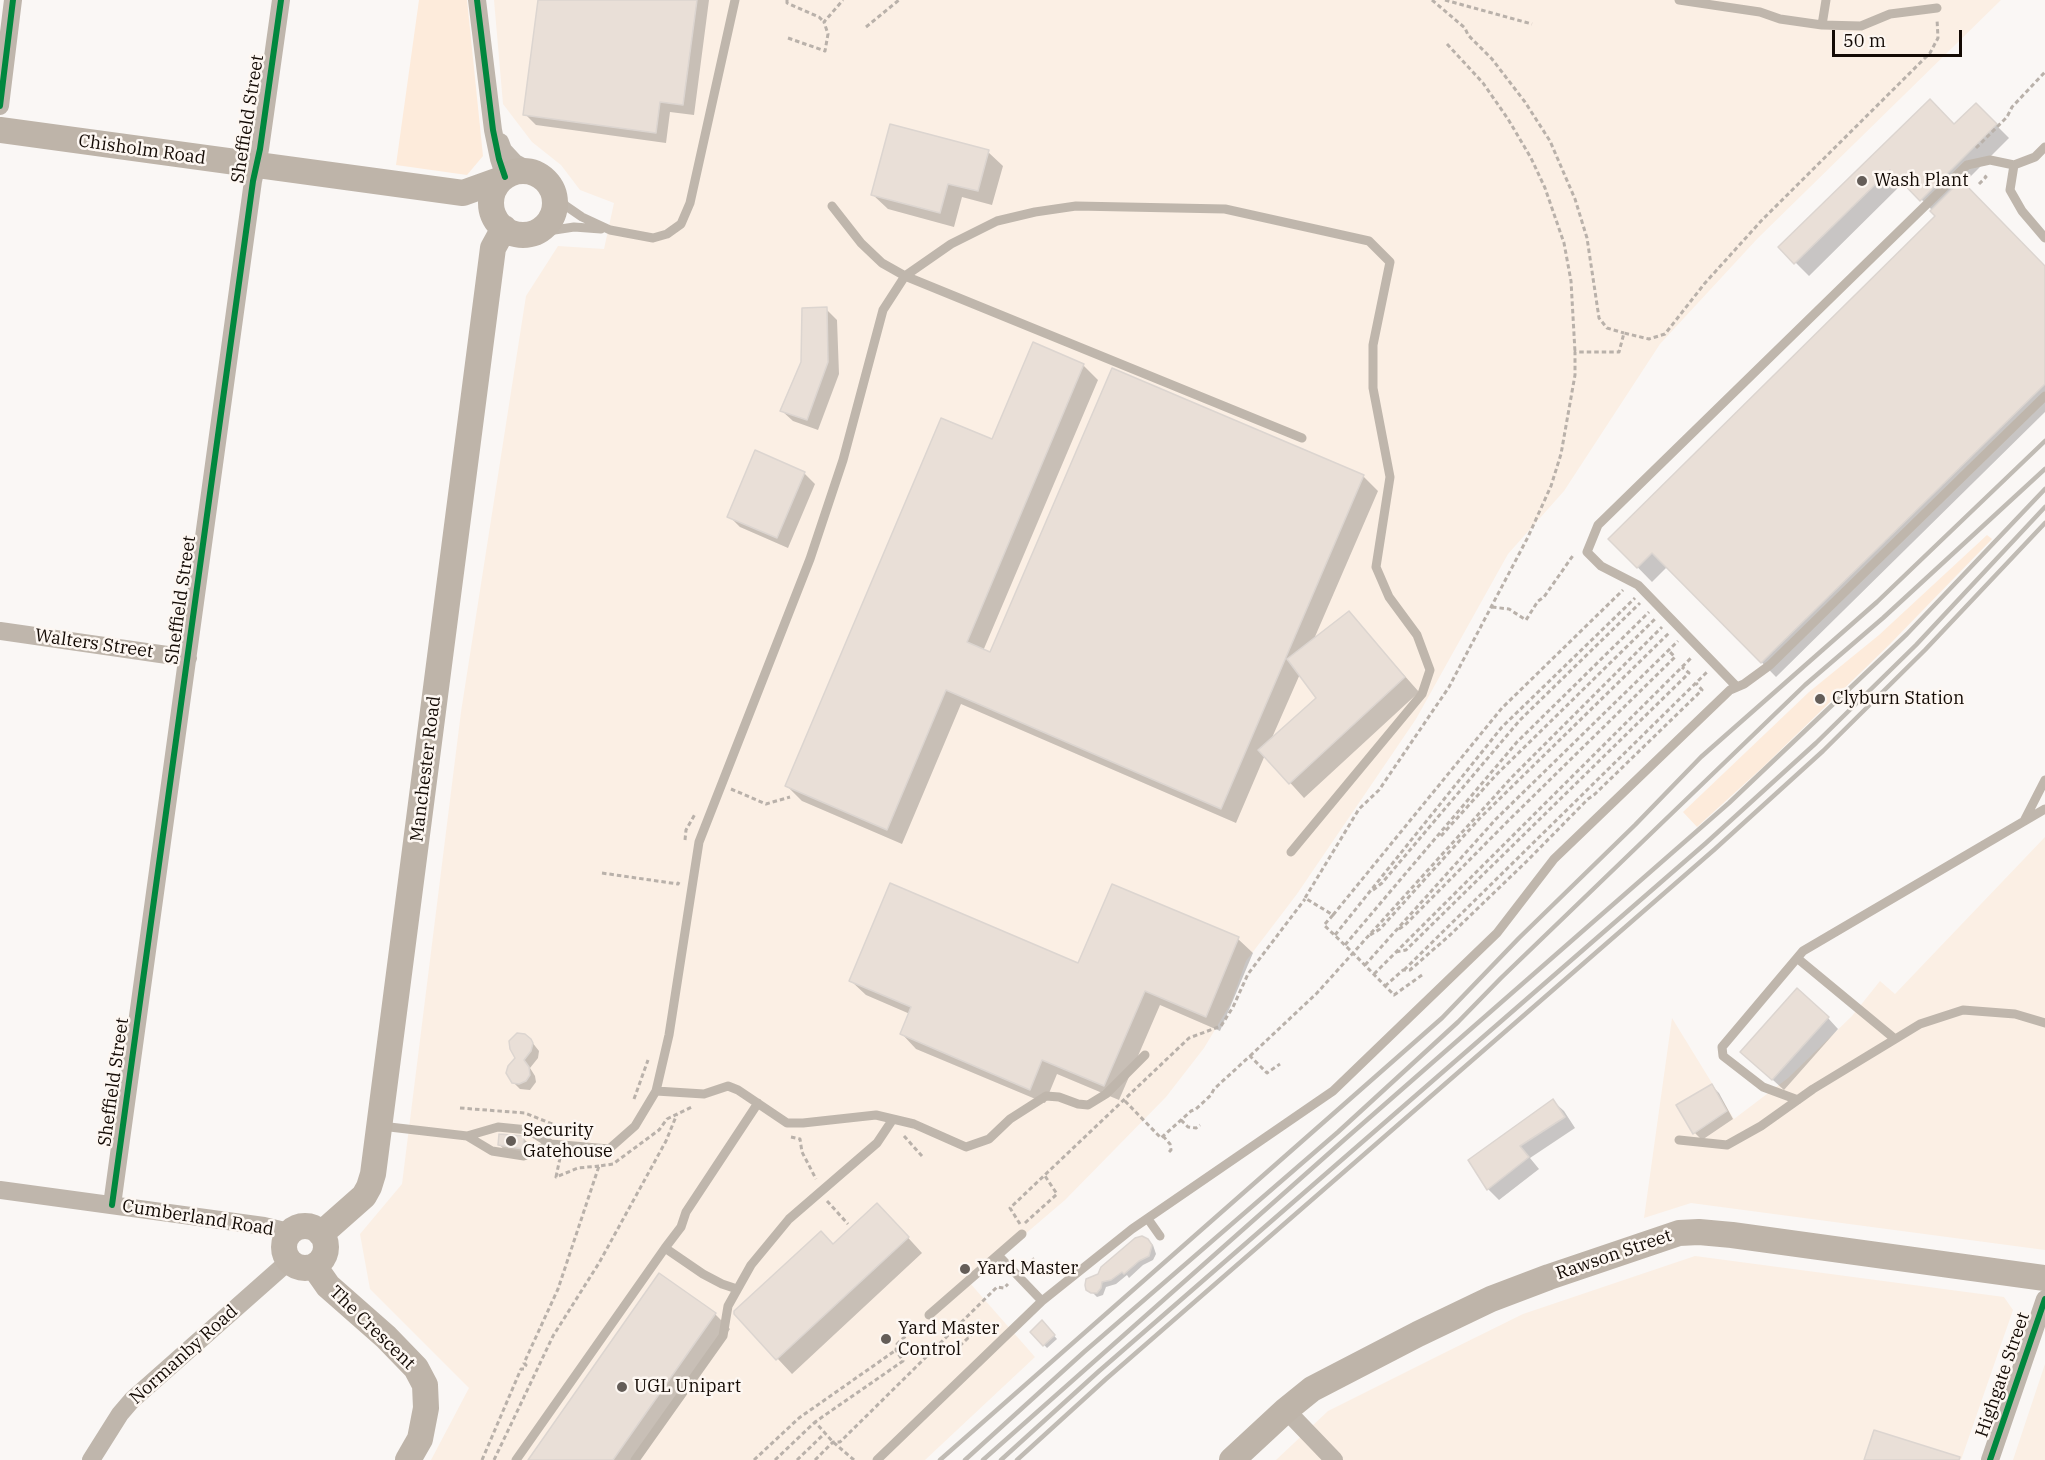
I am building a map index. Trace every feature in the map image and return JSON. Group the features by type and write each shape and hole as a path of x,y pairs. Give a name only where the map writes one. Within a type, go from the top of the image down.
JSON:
{"main road":[{"name":"Chisholm Road","path":"0,130 463,193 504,178"},
{"path":"463,193 515,229 544,227 552,218 555,208 552,189 539,175 530,171 521,171 504,178 495,188 492,209 515,229"},
{"name":"Manchester Road","path":"321,1234 357,1203 369,1187 373,1174 489,283 502,252 512,241 515,229"},
{"path":"302,1226 316,1229 321,1234 326,1248 320,1262 314,1266 300,1268 289,1261 283,1246 289,1232 302,1226"},
{"name":"Rawson Street","path":"1232,1460 1312,1389 1491,1299 1679,1233 1732,1235 2045,1278"},
{"name":"The Crescent","path":"314,1266 328,1286 386,1337 416,1368 424,1385 426,1408 420,1439 408,1460"}],"street":[{"path":"0,105 13,0"},
{"name":"Sheffield Street","path":"112,1205 256,165 281,0"},
{"path":"477,0 494,130 504,178"},
{"path":"494,130 503,150 509,157 530,171"},
{"name":"Walters Street","path":"0,631 188,658"},
{"name":"Cumberland Road","path":"0,1190 264,1226 289,1232"},
{"name":"Normanby Road","path":"91,1460 120,1413 132,1400 289,1261"},
{"name":"Highgate Street","path":"1990,1460 2045,1299"},
{"path":"1286,1410 1334,1460"}],"lane":[{"path":"515,229 574,227 610,230 653,238 667,234 681,224 690,203 735,0"},
{"path":"1680,0 1760,12 1780,19 1822,25 1861,26 1890,14 1936,8"},
{"path":"1822,25 1826,0"},
{"path":"1737,687 1645,592 1632,582 1601,566 1587,552 1598,525 1966,165 1990,160 2014,165 2035,157 2045,147"},
{"path":"2014,165 2010,190 2022,211 2045,237"},
{"path":"552,189 574,212 610,230"},
{"path":"832,206 861,243 882,263 905,276 1302,438"},
{"path":"380,1126 467,1136 498,1127 528,1130 551,1144 609,1149 635,1125 656,1091 669,1035 699,843 814,548 843,460 883,310 905,276 951,244 998,221 1035,212 1076,206 1225,209 1369,241 1390,261 1373,345 1373,387 1390,477 1376,567 1389,597 1417,635 1430,670 1422,694 1291,852"},
{"path":"877,1460 1042,1301 1148,1219 1333,1091 1497,933 1554,859 1730,690 1770,665 2045,396"},
{"path":"2024,821 2045,780"},
{"path":"1798,1100 1763,1087 1723,1056 1722,1047 1803,951 2045,809"},
{"path":"1797,958 1895,1039"},
{"path":"1679,1140 1727,1145 1761,1126 1798,1100 1920,1024 1963,1010 2015,1014 2045,1023"},
{"path":"656,1091 704,1094 728,1086 738,1090 787,1123 876,1114 914,1124 966,1147 989,1139 1010,1119 1046,1096 1088,1105 1106,1094 1145,1055"},
{"path":"516,1460 681,1227 686,1212 758,1103"},
{"path":"635,1460 723,1336 728,1306 751,1265 789,1219 878,1143 893,1119"},
{"path":"467,1136 492,1151 524,1156 551,1144"},
{"path":"1148,1219 1160,1236"},
{"path":"929,1315 1022,1234"},
{"path":"665,1248 703,1274 738,1289"},
{"path":"998,1255 1042,1301"}],"path":[{"path":"787,0 787,3 819,17 824,22 828,34 825,51 789,38"},
{"path":"824,22 843,0"},
{"path":"866,27 899,0"},
{"path":"1432,0 1466,28 1468,35 1492,59 1525,102 1550,141 1575,199 1587,238 1599,318 1607,328 1649,339 1665,334 1705,283 1762,220 1930,53 1938,38 1936,8"},
{"path":"1445,0 1532,24"},
{"path":"1045,1176 1057,1194 1021,1227 1010,1208 1189,1038 1221,1026 1233,1007 1248,974 1305,898 1359,809 1379,790 1449,687 1528,537 1551,486 1561,454 1575,375 1571,281 1564,243 1545,188 1531,158 1483,83 1447,44"},
{"path":"1979,184 1986,177 1966,159 2007,117 2012,107 2045,72"},
{"path":"1575,352 1619,352 1624,333"},
{"path":"1492,607 1509,609 1526,620 1581,544 1591,542"},
{"path":"1422,975 1394,994 1324,925 1502,708 1632,582"},
{"path":"1335,935 1502,727 1624,608 1645,592"},
{"path":"1369,894 1382,883 1520,720 1629,613 1645,592"},
{"path":"1624,608 1629,613"},
{"path":"1422,855 1496,775 1660,608"},
{"path":"1345,945 1517,742 1660,608"},
{"path":"1163,1136 1196,1109 1214,1089 1317,993 1512,777 1652,638 1674,622"},
{"path":"1366,938 1380,929 1480,818 1659,644 1674,622"},
{"path":"1603,628 1609,633"},
{"path":"1365,965 1496,819 1685,634"},
{"path":"1652,638 1659,644"},
{"path":"1374,974 1700,649"},
{"path":"1395,932 1405,925 1675,657 1668,650"},
{"path":"1632,658 1638,664"},
{"path":"1385,986 1715,664"},
{"path":"1395,953 1406,950 1689,673 1682,667"},
{"path":"1403,970 1410,970 1450,935 1694,698 1702,690 1696,683"},
{"path":"1662,687 1668,693"},
{"path":"602,873 666,882"},
{"path":"1305,898 1333,915"},
{"path":"1250,1056 1267,1073 1280,1064"},
{"path":"631,1106 649,1058"},
{"path":"1125,1101 1161,1138 1163,1136 1170,1144 1171,1150 1167,1154"},
{"path":"567,1130 556,1177 578,1168 613,1164 659,1130 667,1119 700,1104"},
{"path":"460,1107 525,1113 578,1134"},
{"path":"495,1460 553,1336 599,1263 666,1141 677,1114"},
{"path":"1181,1120 1188,1128 1196,1128 1200,1125"},
{"path":"785,1133 790,1137 800,1139 802,1152 827,1201 848,1224"},
{"path":"482,1460 558,1289 599,1166"},
{"path":"815,1460 833,1443 840,1442 997,1287 1005,1288 1016,1274 1035,1258"},
{"path":"775,1460 815,1422 903,1361 896,1350 897,1344 929,1315"},
{"path":"954,1351 982,1325"},
{"path":"957,1326 968,1338"},
{"path":"754,1460 799,1418 896,1350"},
{"path":"815,1422 833,1443 854,1460"},
{"path":"796,1460 825,1433"}],"shaded area":[{"path":"419,0 467,0 483,156 467,175 396,165"},
{"path":"494,0 2001,0 1758,238 1660,344 1564,491 1508,554 1416,719 1297,894 1246,961 1231,1003 1204,1048 1166,1097 1065,1200 969,1282 1035,1357 925,1460 431,1460 469,1388 370,1289 360,1234 402,1184 461,712 526,296 558,246 604,249 614,203 580,190 561,165 532,142 503,104"},
{"path":"1987,535 1992,539 1889,645 1762,768 1697,827 1683,812 1809,692 1879,635"},
{"path":"2045,837 2045,1250 1691,1203 1644,1218 1672,1018 1734,1119 1788,1078 1852,1016 1880,981 1895,994"},
{"path":"1695,1256 2004,1297 2013,1310 1961,1460 1276,1460 1328,1411 1523,1314"},
{"path":"2045,1364 2045,1460 2013,1460"}],"building":[{"path":"538,0 697,0 683,105 660,102 656,133 523,115"},
{"path":"1930,99 1954,124 1976,103 1997,124 1920,201 1890,170 1794,264 1778,247"},
{"path":"890,124 989,150 978,191 948,184 940,213 871,195"},
{"path":"1961,180 2045,266 2045,384 1761,663 1652,553 1637,568 1608,539 1935,216 1930,211"},
{"path":"827,307 828,362 807,420 780,411 801,362 802,308"},
{"path":"1033,342 1084,364 967,642 990,652 1112,368 1364,475 1221,809 946,690 887,830 785,786 941,418 992,439"},
{"path":"755,450 805,472 777,538 727,517"},
{"path":"1349,611 1405,677 1289,784 1258,750 1316,698 1287,659"},
{"path":"890,883 1078,963 1112,884 1239,937 1206,1017 1145,991 1104,1086 1042,1060 1030,1090 900,1034 911,1007 849,981"},
{"path":"1797,988 1829,1017 1772,1080 1740,1052"},
{"path":"517,1033 525,1034 533,1043 531,1051 524,1060 529,1067 530,1075 526,1081 519,1084 512,1083 506,1073 508,1066 515,1058 509,1041"},
{"path":"1712,1084 1727,1111 1693,1134 1676,1105"},
{"path":"1553,1099 1565,1117 1520,1146 1529,1157 1487,1190 1468,1160"},
{"name":"Security Gatehouse","path":"499,1134 524,1136 523,1149 498,1145"},
{"path":"877,1203 909,1237 776,1360 734,1314 734,1311 821,1231 833,1244"},
{"path":"1142,1236 1152,1245 1149,1256 1124,1274 1122,1272 1111,1280 1102,1282 1097,1293 1086,1290 1086,1279 1098,1274 1101,1267 1135,1238"},
{"name":"UGL Unipart","path":"659,1273 716,1313 613,1460 528,1460"},
{"path":"1042,1320 1055,1335 1043,1346 1030,1332"},
{"path":"1874,1430 1960,1457 1959,1460 1864,1460"}],"railway":[{"path":"940,1460 1442,1018 1701,757 1877,602 2045,441"},
{"path":"965,1460 1084,1352 1338,1132 1458,1022 1805,685 1883,618 2045,469"},
{"path":"983,1460 1729,803 1907,634 2045,489"},
{"path":"1001,1460 1098,1372 1706,843 1816,743 1916,645 2045,507"},
{"path":"1017,1460 1106,1379 1715,849 1823,751 1925,650 2045,523"}],"cycle path":[{"path":"0,106 13,0"},
{"path":"112,1205 253,181 260,149 281,0"},
{"path":"477,0 493,130 505,177"},
{"path":"1990,1460 2045,1299"}],"place":[{"name":"Wash Plant","path":"1862,181"},
{"name":"Clyburn Station","path":"1820,699"},
{"name":"Security Gatehouse","path":"511,1141"},
{"name":"Yard Master","path":"965,1269"},
{"name":"Yard Master Control","path":"886,1339"},
{"name":"UGL Unipart","path":"622,1387"}]}
